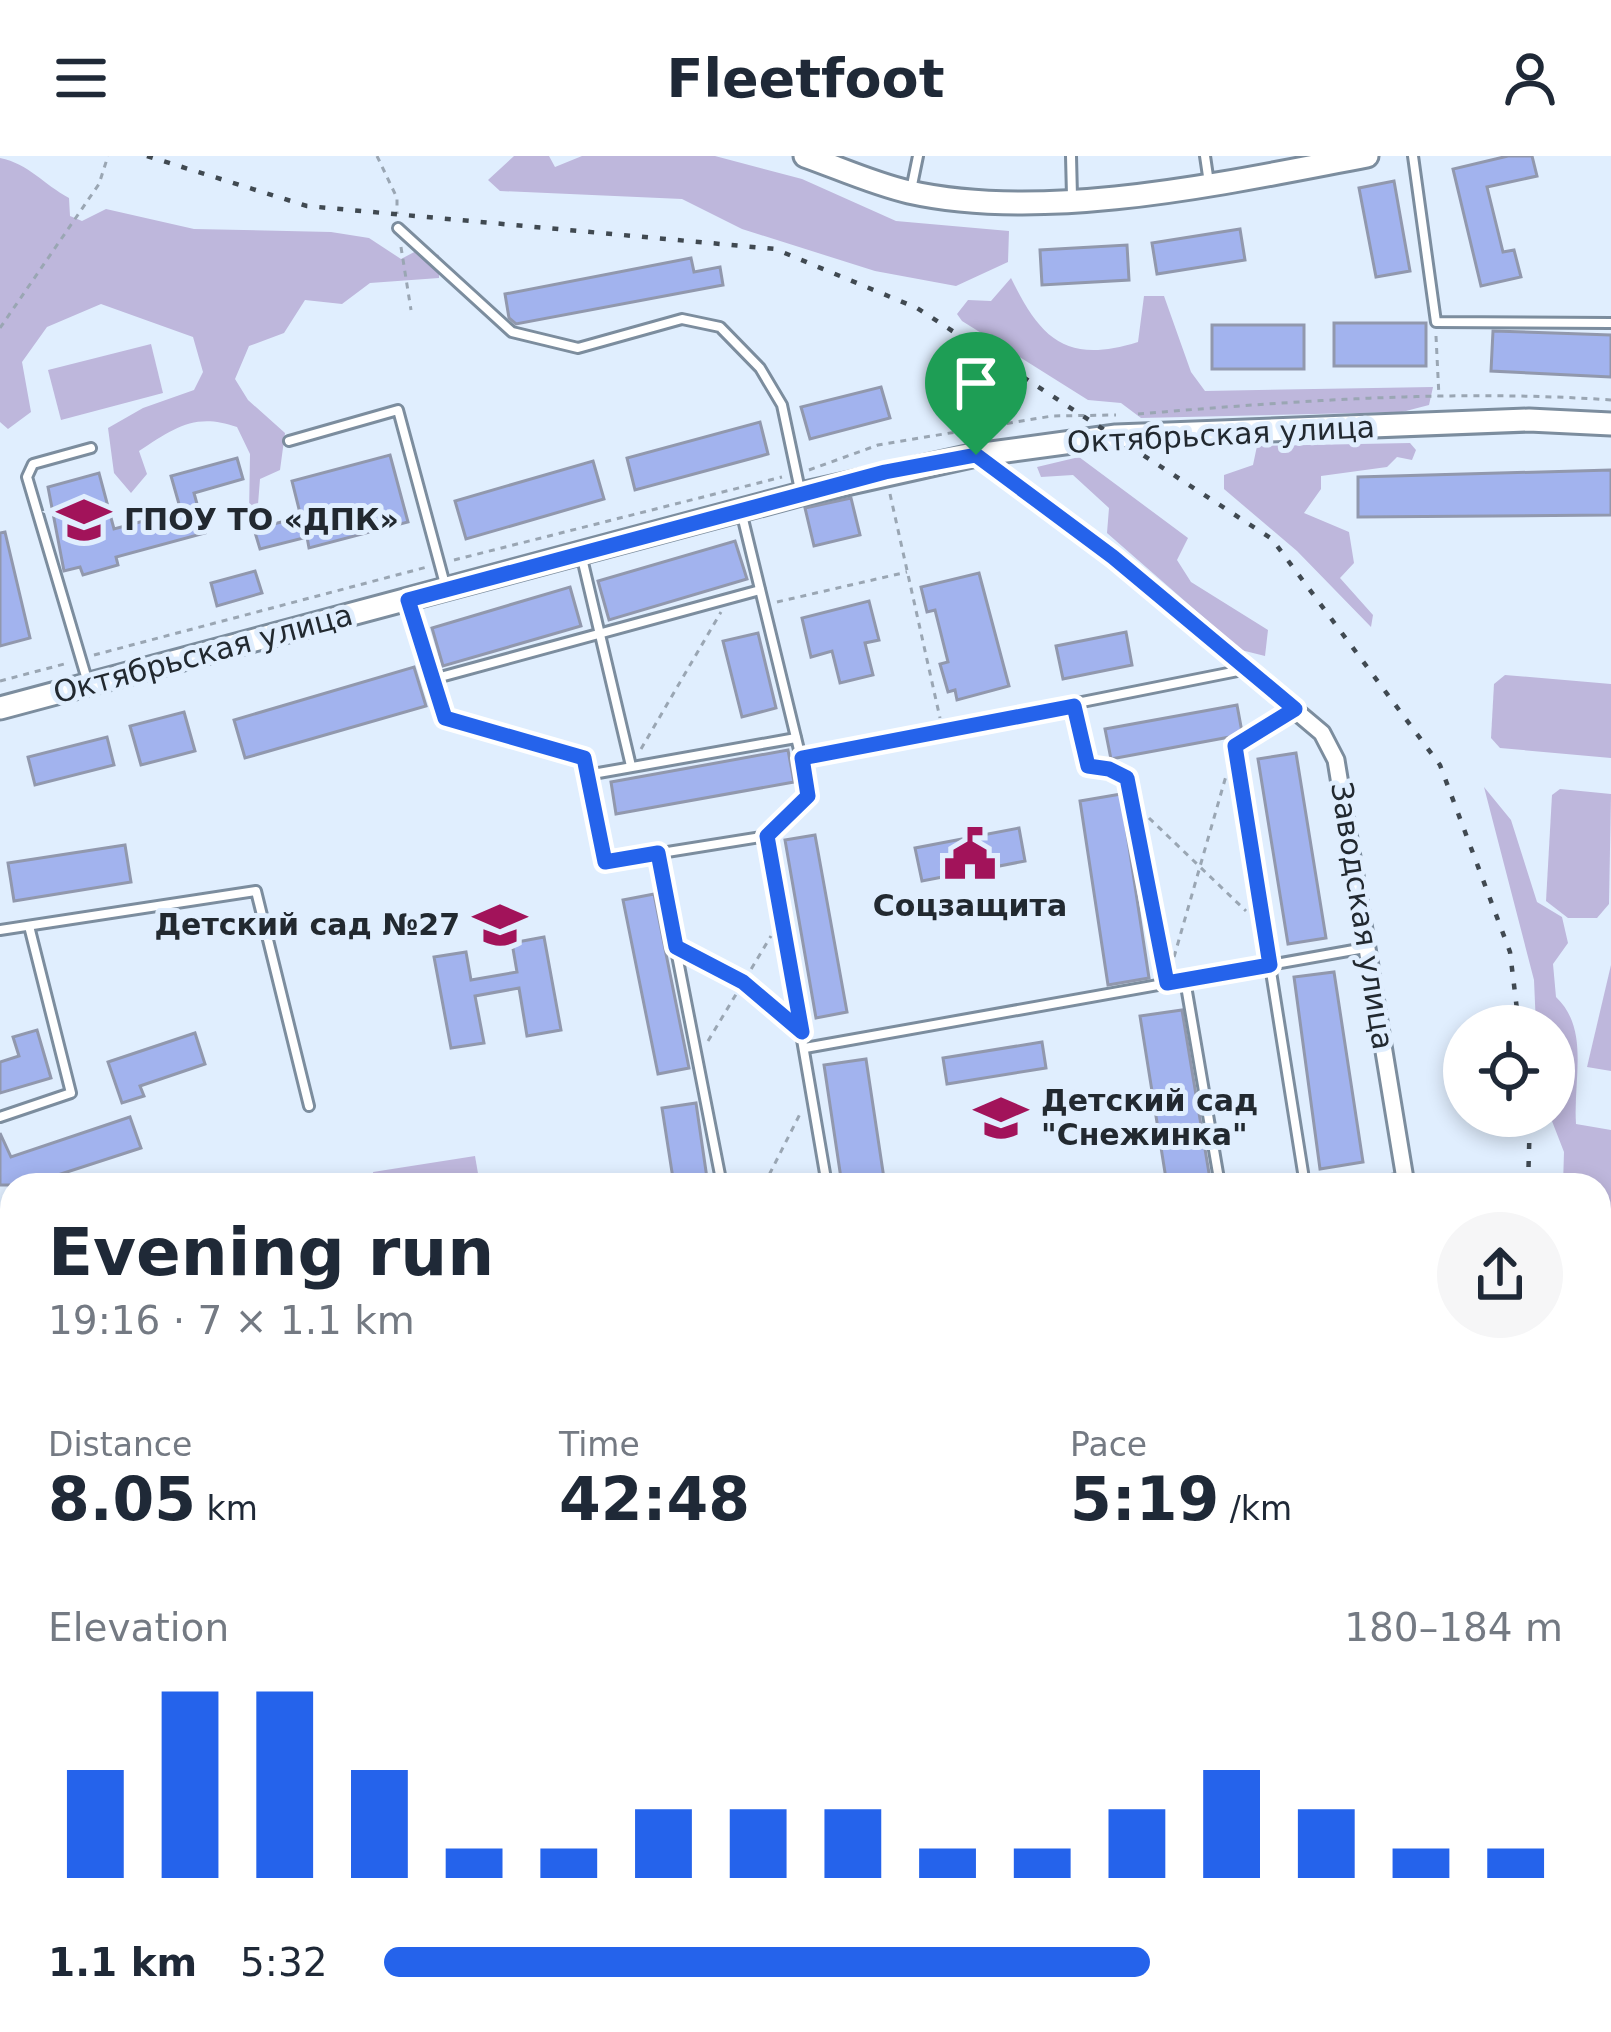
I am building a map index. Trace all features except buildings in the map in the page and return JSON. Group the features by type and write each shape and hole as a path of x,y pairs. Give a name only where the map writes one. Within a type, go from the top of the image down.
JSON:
{"main road":[{"path":"805,156 910,192 1072,200 1367,156"},
{"name":"Октябрьская улица","path":"0,708 885,472 976,455 1116,436 1528,420 1611,424"}],"street":[{"name":"Заводская улица","path":"976,455 1113,557 1322,733 1336,760 1404,1173"}],"lane":[{"path":"910,192 918,156"},
{"path":"1071,156 1072,200"},
{"path":"1205,156 1209,183"},
{"path":"1413,156 1436,322 1610,322"},
{"path":"398,228 512,332 578,348 682,320 720,327 760,368 782,405 801,494"},
{"path":"289,441 398,410 446,589"},
{"path":"88,684 27,478 33,464 91,448"},
{"path":"741,510 802,758 1249,668"},
{"path":"581,552 631,766"},
{"path":"433,679 760,590"},
{"path":"408,600 445,718 584,758 605,862 767,836 825,1173"},
{"path":"1074,706 1088,766 1127,778 1167,983"},
{"path":"1295,709 1235,746 1304,1173"},
{"path":"587,775 796,738"},
{"path":"658,853 720,1173"},
{"path":"0,930 256,891 309,1106"},
{"path":"0,1117 71,1094 29,926"},
{"path":"806,1048 1367,947"},
{"path":"1185,980 1218,1173"}],"path":[{"path":"0,328 99,184 108,156"},
{"path":"1436,322 1439,398"},
{"path":"878,445 943,731"},
{"path":"764,605 907,572"},
{"path":"631,766 729,598"},
{"path":"1167,983 1235,746"},
{"path":"767,836 808,796 802,758"},
{"path":"1132,799 1199,871 1264,926"},
{"path":"697,1058 782,918"},
{"path":"676,947 743,982 802,1032"},
{"path":"770,1173 812,1090"}],"shaded area":[{"path":"514,156 549,156 555,167 582,156 715,156 802,179 896,221 1009,231 1008,262 956,286 875,271 742,229 682,199 500,191 488,180"},
{"path":"0,158 28,170 69,198 70,216 82,221 106,209 194,229 331,232 369,238 401,259 420,249 439,255 439,278 370,283 342,304 305,300 284,333 249,346 235,379 248,400 285,433 280,470 260,479 257,517 249,516 250,454 237,427 222,423 185,425 139,451 147,474 131,493 114,473 108,428 143,408 194,390 203,372 193,337 101,304 47,327 22,362 31,412 8,429 0,422"},
{"path":"1011,278 1046,331 1059,342 1092,350 1138,342 1144,296 1164,296 1191,372 1205,391 1433,387 1429,405 1402,412 1141,418 1121,403 1088,400 962,321 957,314 968,300 991,301"},
{"path":"151,344 163,393 61,420 48,370"},
{"path":"1410,443 1416,450 1412,460 1397,457 1387,467 1321,476 1321,489 1304,513 1349,532 1354,563 1340,578 1373,615 1371,627 1297,551 1224,489 1224,475 1253,465 1257,446"},
{"path":"1079,457 1188,538 1177,560 1191,582 1268,630 1265,656 1241,650 1107,533 1109,508 1073,475 1041,477 1037,467"},
{"path":"1505,675 1611,684 1611,758 1500,748 1491,738 1494,684"},
{"path":"1484,787 1511,820 1537,902 1562,917 1568,943 1553,964 1556,997 1562,1005 1535,1005 1534,980"},
{"path":"1560,789 1611,794 1609,904 1597,918 1568,918 1546,901 1552,795"},
{"path":"1611,965 1611,1071 1587,1067"},
{"path":"1575,1035 1576,1124 1611,1130 1611,1173 1563,1173 1564,1152 1558,1137 1575,1137"},
{"path":"475,1156 478,1173 373,1173"}],"railway":[{"path":"147,156 307,206 775,249 917,308 1272,539 1440,765 1510,952 1516,1005"},
{"path":"1528,1173 1529,1137"}],"place":[{"name":"ГПОУ ТО «ДПК»","path":"84,520"},
{"name":"Соцзащита","path":"970,854"},
{"name":"Детский сад №27","path":"500,925"},
{"name":"Детский сад \"Снежинка\"","path":"1001,1118"}],"route":[{"path":"976,455 1113,557 1295,709 1235,746 1270,965 1167,983 1127,778 1088,766 1074,706 802,758 808,796 767,836 802,1032 743,982 676,947 658,853 605,862 584,758 445,718 408,600 885,472 976,455"}]}
